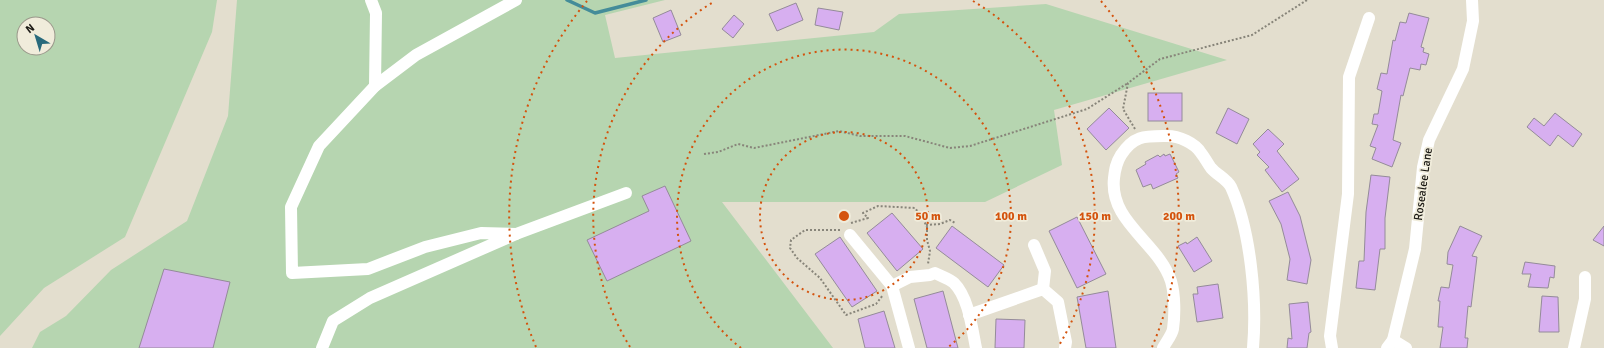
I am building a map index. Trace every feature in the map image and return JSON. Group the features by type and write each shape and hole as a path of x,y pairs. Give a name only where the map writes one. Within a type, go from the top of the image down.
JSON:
{"street":[{"path":"371,0 376,13 375,86"},
{"path":"516,0 416,55 375,86 319,146 291,208 292,273 368,269 425,247 481,233 516,234"},
{"name":"Rosealee Lane","path":"1390,344 1415,249 1423,167 1428,147 1463,70 1473,21 1472,0"},
{"path":"1332,348 1330,336 1348,194 1349,77 1369,18"},
{"path":"1163,348 1173,330 1174,305 1171,282 1162,263 1121,212 1113,191 1116,164 1128,144 1140,137 1178,136 1200,150 1211,168 1230,186 1243,223 1252,278 1254,328 1252,348"},
{"path":"322,348 334,321 370,298 516,234 626,193"},
{"path":"845,228 892,286 909,348"},
{"path":"1034,245 1045,271 1043,289"},
{"path":"892,286 910,277 935,273 954,283 964,300 969,315 976,348"},
{"path":"1574,348 1585,299 1585,277"},
{"path":"969,315 1043,289"},
{"path":"1043,289 1058,302 1066,342 1065,348"},
{"path":"1390,344 1406,348"}],"path":[{"path":"704,154 718,152 738,144 754,148 838,131 860,136 905,136 950,148 970,146 1087,109 1128,83 1160,59 1252,35 1306,0"},
{"path":"1128,83 1123,109 1140,137"},
{"path":"892,286 876,304 846,315 820,278 797,258 790,248 791,240 805,230 845,228 868,218 863,213 878,206 915,208 926,224 927,240 930,251 928,262 930,275"},
{"path":"926,224 940,224 950,220 955,223"}],"green space":[{"path":"0,0 217,0 212,32 125,237 44,288 0,336"},
{"path":"237,0 665,0 605,15 615,58 874,32 899,14 1046,4 1227,60 1054,110 1062,165 985,202 722,202 833,348 32,348 40,332 66,316 111,270 187,221 228,116"}],"building":[{"path":"796,3 803,20 777,31 769,14"},
{"path":"818,8 843,12 839,30 815,25"},
{"path":"671,10 681,35 663,42 653,18"},
{"path":"1409,13 1429,18 1421,47 1424,48 1423,52 1429,54 1426,65 1421,64 1420,70 1410,68 1403,96 1401,95 1393,140 1401,143 1392,167 1372,159 1376,148 1370,146 1378,125 1372,124 1374,114 1378,114 1382,91 1377,89 1381,73 1387,74 1393,40 1395,41 1400,22 1406,23"},
{"path":"734,15 744,24 733,38 722,29"},
{"path":"1148,93 1182,93 1182,121 1148,121"},
{"path":"1109,108 1129,128 1106,150 1087,129"},
{"path":"1228,108 1249,119 1237,144 1216,133"},
{"path":"1555,113 1582,134 1573,147 1558,135 1550,146 1527,127 1534,118 1544,126"},
{"path":"1268,129 1284,144 1277,151 1299,179 1282,192 1265,170 1269,167 1257,155 1260,152 1253,144"},
{"path":"1164,154 1165,156 1170,154 1179,172 1176,174 1178,178 1153,189 1151,184 1143,187 1136,170 1146,164 1145,162 1158,155 1160,157"},
{"path":"1371,175 1390,177 1385,218 1385,249 1380,249 1375,290 1356,288 1359,261 1364,261 1366,212"},
{"path":"665,186 691,241 607,281 587,240 649,211 642,196"},
{"path":"1288,192 1300,216 1311,260 1307,284 1287,280 1290,259 1281,224 1269,201"},
{"path":"892,213 923,249 897,271 867,233"},
{"path":"1077,217 1106,274 1077,288 1049,231"},
{"path":"952,226 1004,265 988,287 936,248"},
{"path":"1460,226 1482,236 1472,256 1477,257 1471,307 1468,306 1465,338 1468,338 1467,348 1440,348 1443,327 1438,327 1440,301 1438,301 1441,287 1449,288 1453,265 1447,264 1448,252"},
{"path":"1604,226 1604,246 1593,240"},
{"path":"840,237 877,291 852,307 815,254"},
{"path":"1197,237 1212,261 1194,272 1178,246 1186,242 1187,244"},
{"path":"1525,262 1555,266 1554,278 1550,277 1548,288 1528,287 1531,274 1522,274"},
{"path":"164,269 230,282 213,348 139,348"},
{"path":"1218,284 1223,318 1197,322 1193,294 1198,294 1197,287"},
{"path":"943,291 958,348 927,348 914,299"},
{"path":"1108,291 1116,348 1086,348 1077,297"},
{"path":"1542,296 1558,297 1559,332 1539,332"},
{"path":"1308,302 1311,332 1309,333 1307,348 1287,348 1288,338 1292,339 1289,304"},
{"path":"884,311 895,348 865,348 858,319"},
{"path":"996,319 1025,320 1024,348 995,348"}],"waterway":[{"path":"567,0 595,13 646,0"}]}
